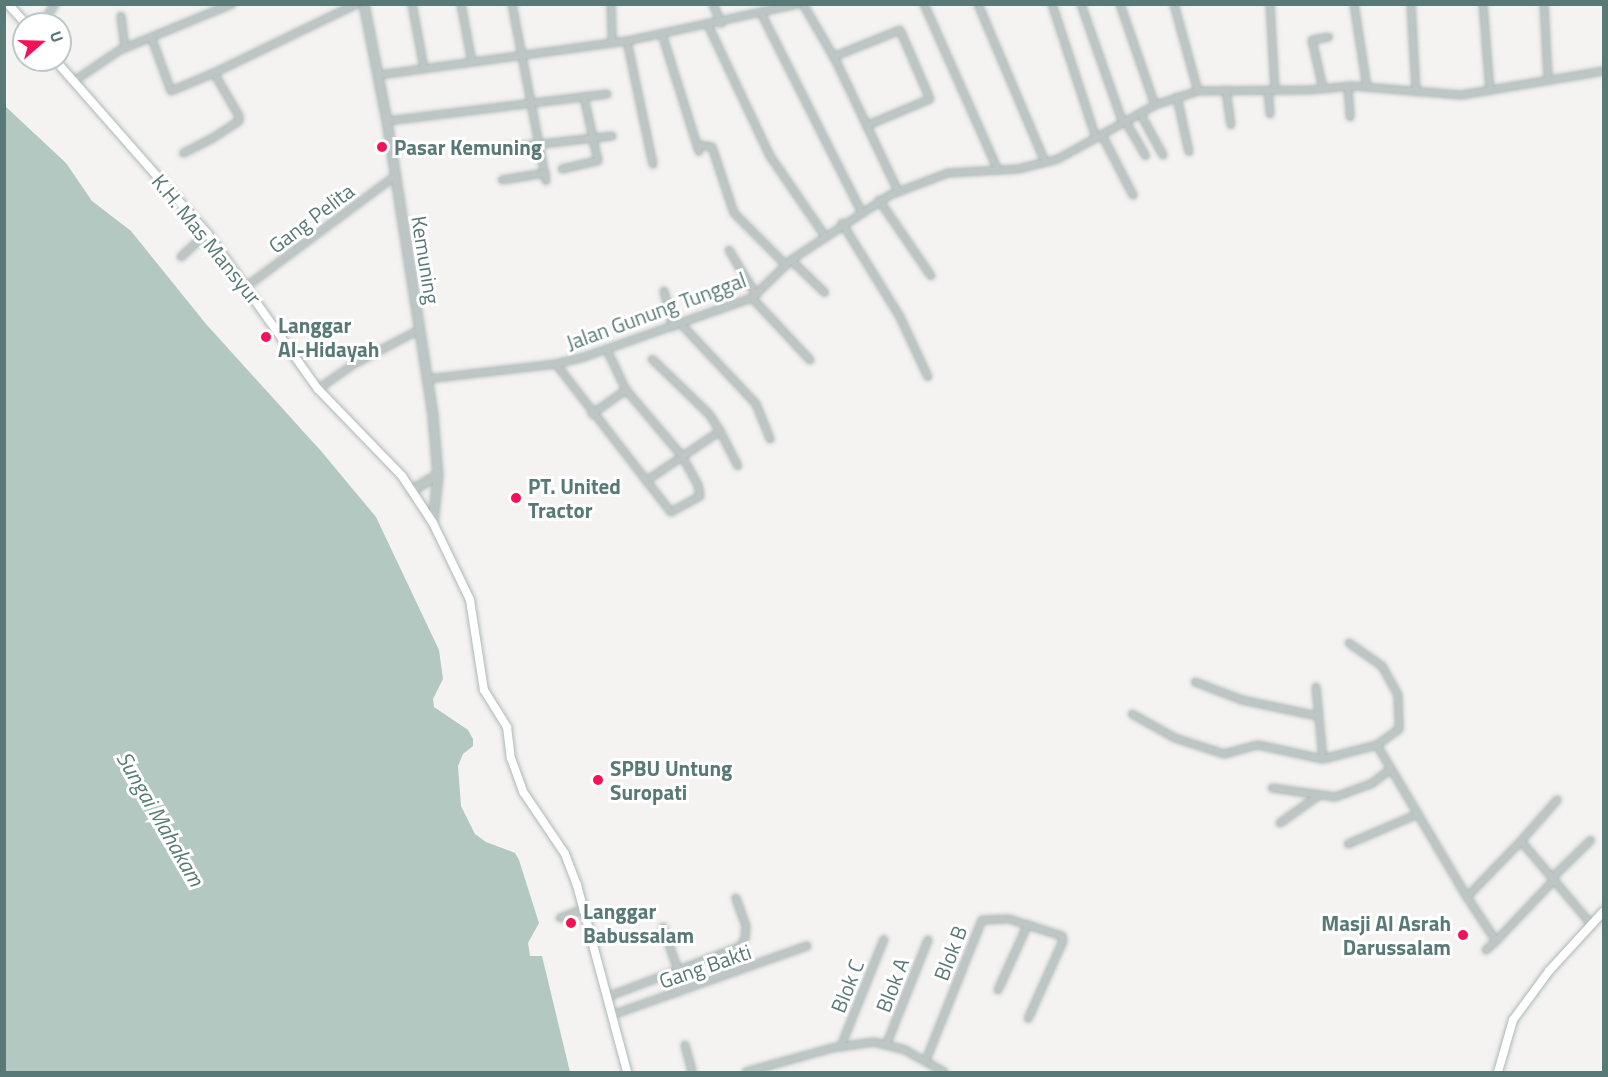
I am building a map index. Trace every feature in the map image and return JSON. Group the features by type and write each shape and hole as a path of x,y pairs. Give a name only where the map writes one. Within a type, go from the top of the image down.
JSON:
{"main road":[{"name":"K.H. Mas Mansyur","path":"66,72 207,233 248,286 318,389 380,451 433,523 470,600 484,690 507,727 520,783 565,854 584,909 627,1072"},
{"path":"1498,1072 1513,1020 1604,911"}],"street":[{"path":"74,81 125,48 160,36 232,4"},
{"path":"152,39 171,91 214,73 357,4"},
{"name":"Kemuning","path":"364,4 387,122 427,379 438,475 433,523"},
{"path":"412,4 424,68"},
{"path":"461,4 472,62"},
{"path":"512,4 546,181"},
{"path":"611,4 612,42"},
{"path":"713,4 721,23"},
{"path":"379,75 627,41 762,15 798,4"},
{"path":"803,4 833,57 898,191"},
{"path":"924,4 998,170"},
{"path":"978,4 1045,162"},
{"path":"1052,4 1099,136 1133,195"},
{"path":"1081,4 1124,122 1146,156"},
{"path":"1120,4 1155,105"},
{"path":"1174,4 1198,91"},
{"path":"1270,4 1272,90 1270,114"},
{"path":"1354,4 1367,87"},
{"path":"1411,4 1416,93"},
{"path":"1483,4 1490,92"},
{"path":"1544,4 1548,78"},
{"path":"762,15 861,211"},
{"path":"121,16 125,48"},
{"path":"708,25 770,156 825,236"},
{"path":"833,57 894,29 900,30 930,99 866,126"},
{"path":"662,34 699,148 712,147 734,213 786,265"},
{"path":"1323,88 1312,40 1329,37"},
{"path":"627,41 653,164"},
{"name":"Jalan Gunung Tunggal","path":"427,379 556,364 607,350 673,327 754,296 791,260 842,223 898,191 948,173 998,170 1045,162 1155,105 1198,91 1348,86 1446,96 1490,92 1548,78 1604,71"},
{"path":"183,153 239,121 214,73"},
{"path":"1348,86 1350,117"},
{"path":"1226,90 1231,126"},
{"path":"387,122 607,94"},
{"path":"562,169 598,161 584,97"},
{"path":"1177,97 1190,152"},
{"path":"1140,113 1163,154"},
{"path":"479,151 541,146 612,136"},
{"path":"502,180 544,173"},
{"name":"Gang Pelita","path":"248,286 394,177"},
{"path":"879,200 931,276"},
{"path":"842,223 900,317 928,377"},
{"path":"181,257 207,233"},
{"path":"729,250 754,296 810,360"},
{"path":"791,260 825,293"},
{"path":"664,291 673,327"},
{"path":"681,324 756,404 770,439"},
{"path":"318,389 354,364 419,330"},
{"path":"556,364 592,414 671,512 700,496 682,456 626,390 607,350"},
{"path":"652,359 709,414 738,466"},
{"path":"592,414 626,390"},
{"path":"646,481 720,431"},
{"path":"411,491 438,475"},
{"path":"1132,714 1153,728 1215,753 1228,754 1258,745 1323,759 1377,745 1399,729 1398,695 1382,666 1349,643"},
{"path":"1195,682 1242,700 1317,716"},
{"path":"1316,687 1317,716 1323,759"},
{"path":"1377,745 1467,897 1496,941"},
{"path":"1272,788 1318,796 1346,794 1371,784 1391,769"},
{"path":"1280,824 1318,796"},
{"path":"1467,897 1557,800"},
{"path":"1348,844 1418,814"},
{"path":"1486,950 1592,840"},
{"path":"1521,841 1591,924"},
{"path":"606,997 739,947 745,939 746,926 736,898"},
{"path":"560,918 584,909"},
{"name":"Blok B","path":"926,1060 979,922 1009,919 1062,936 1063,941 1028,1019"},
{"path":"998,990 1028,924"},
{"path":"663,927 678,970"},
{"name":"Blok C","path":"841,1046 884,939"},
{"name":"Blok A","path":"887,1043 928,940"},
{"name":"Gang Bakti","path":"612,1016 807,946"},
{"path":"746,1072 841,1046 887,1043 926,1060 944,1072"},
{"path":"685,1045 692,1072"}],"water":[{"name":"Sungai Mahakam","path":"5,106 66,163 92,201 131,231 206,324 321,451 376,517 439,650 443,679 433,699 434,707 468,730 473,739 473,746 463,754 458,766 461,806 475,834 486,842 515,853 519,860 539,923 528,943 530,956 542,956 570,1072 5,1072"}],"place":[{"name":"Pasar Kemuning","path":"382,147"},
{"name":"Langgar Al-Hidayah","path":"266,337"},
{"name":"PT. United Tractor","path":"516,498"},
{"name":"SPBU Untung Suropati","path":"598,780"},
{"name":"Langgar Babussalam","path":"571,923"},
{"name":"Masji Al Asrah Darussalam","path":"1463,935"}]}
